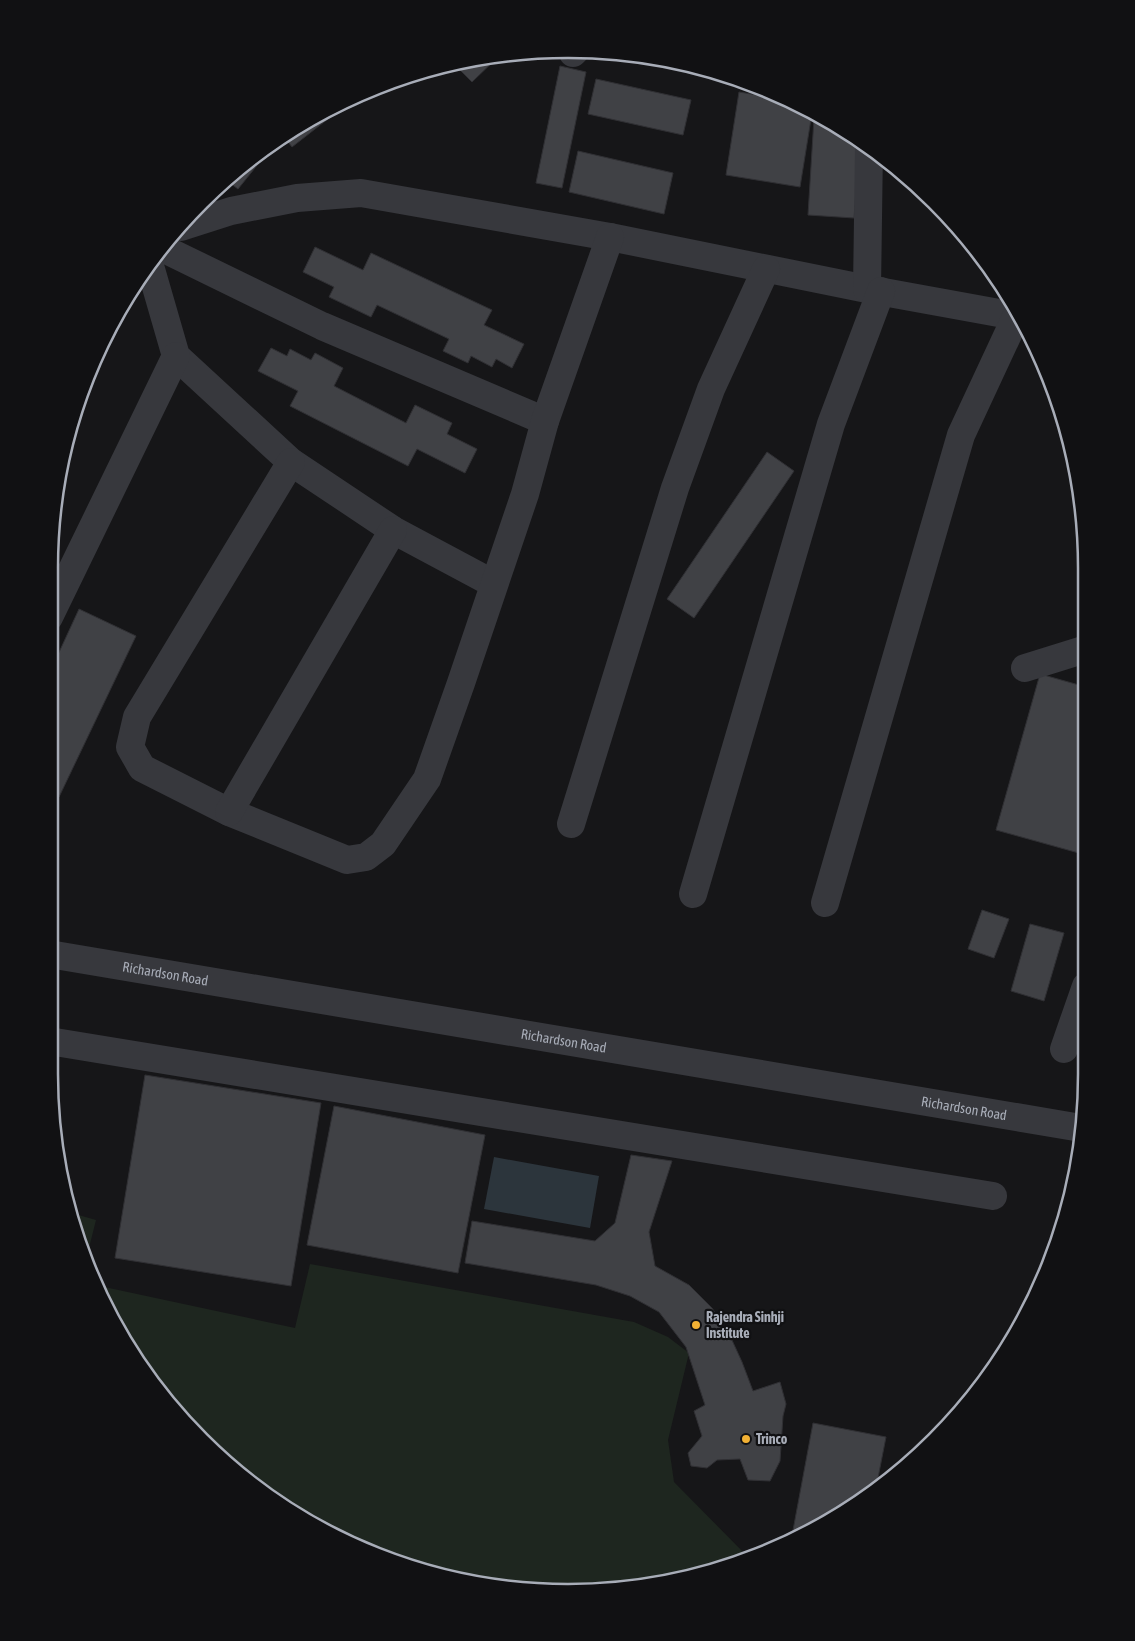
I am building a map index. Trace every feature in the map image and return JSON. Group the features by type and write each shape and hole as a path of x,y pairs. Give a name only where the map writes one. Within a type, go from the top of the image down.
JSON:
{"street":[{"path":"693,894 831,424 874,290 869,157"},
{"path":"191,224 231,211 287,199 360,193 610,237 1010,316"},
{"path":"291,462 137,717 130,747 142,768 229,812 347,860 366,857 383,844 427,778 525,494 546,421 610,237"},
{"path":"168,251 322,326 546,421"},
{"path":"571,824 675,488 711,389 766,269"},
{"path":"152,272 176,356 291,462 393,530 494,584"},
{"path":"825,903 961,435 1015,324"},
{"path":"57,601 176,356"},
{"path":"229,812 393,530"},
{"path":"1025,668 1078,651"},
{"name":"Richardson Road","path":"57,955 1074,1127"},
{"path":"1064,1049 1078,1009"},
{"path":"57,1042 993,1196"}],"shaded area":[{"path":"494,1157 599,1176 590,1228 484,1209"},
{"path":"78,1215 96,1220 89,1248"},
{"path":"310,1264 634,1322 668,1337 689,1353 668,1440 674,1482 743,1552 667,1574 634,1579 568,1584 501,1579 468,1574 436,1566 372,1545 312,1515 284,1498 231,1457 207,1434 184,1410 143,1357 104,1287 295,1328"}],"building":[{"path":"491,63 472,82 459,69"},
{"path":"560,66 586,72 562,188 536,183"},
{"path":"596,79 691,100 683,135 588,114"},
{"path":"739,92 763,96 811,120 800,187 726,175"},
{"path":"333,115 292,147 287,141"},
{"path":"814,121 859,149 854,218 808,215"},
{"path":"578,151 673,173 664,214 569,192"},
{"path":"262,159 238,189 231,184"},
{"path":"315,247 363,270 371,253 492,310 484,325 524,344 512,368 496,359 492,367 471,356 468,363 443,351 449,339 377,305 371,317 329,297 334,287 303,272"},
{"path":"271,348 287,356 290,349 311,360 315,353 343,368 334,386 406,423 415,405 452,423 447,434 477,449 465,473 417,449 408,466 290,406 298,391 258,371"},
{"path":"767,452 794,471 694,618 667,599"},
{"path":"79,609 136,636 59,797 57,796 57,657"},
{"path":"1040,674 1078,685 1078,853 996,830"},
{"path":"982,910 1009,919 994,958 968,949"},
{"path":"1030,924 1064,933 1044,1001 1011,991"},
{"path":"145,1075 321,1103 291,1286 115,1258"},
{"path":"334,1106 485,1135 458,1273 307,1245"},
{"name":"Rajendra Sinhji Institute","path":"631,1155 672,1161 649,1232 655,1266 689,1285 712,1308 731,1338 753,1391 780,1382 786,1404 783,1416 780,1461 770,1481 748,1480 740,1459 717,1460 707,1468 691,1466 688,1453 702,1436 694,1411 705,1405 686,1347 659,1312 630,1296 596,1285 465,1263 472,1221 595,1241 615,1223"},
{"path":"813,1423 886,1437 878,1478 851,1498 793,1531"}],"place":[{"name":"Rajendra Sinhji Institute","path":"696,1325"},
{"name":"Trinco","path":"746,1439"}]}
